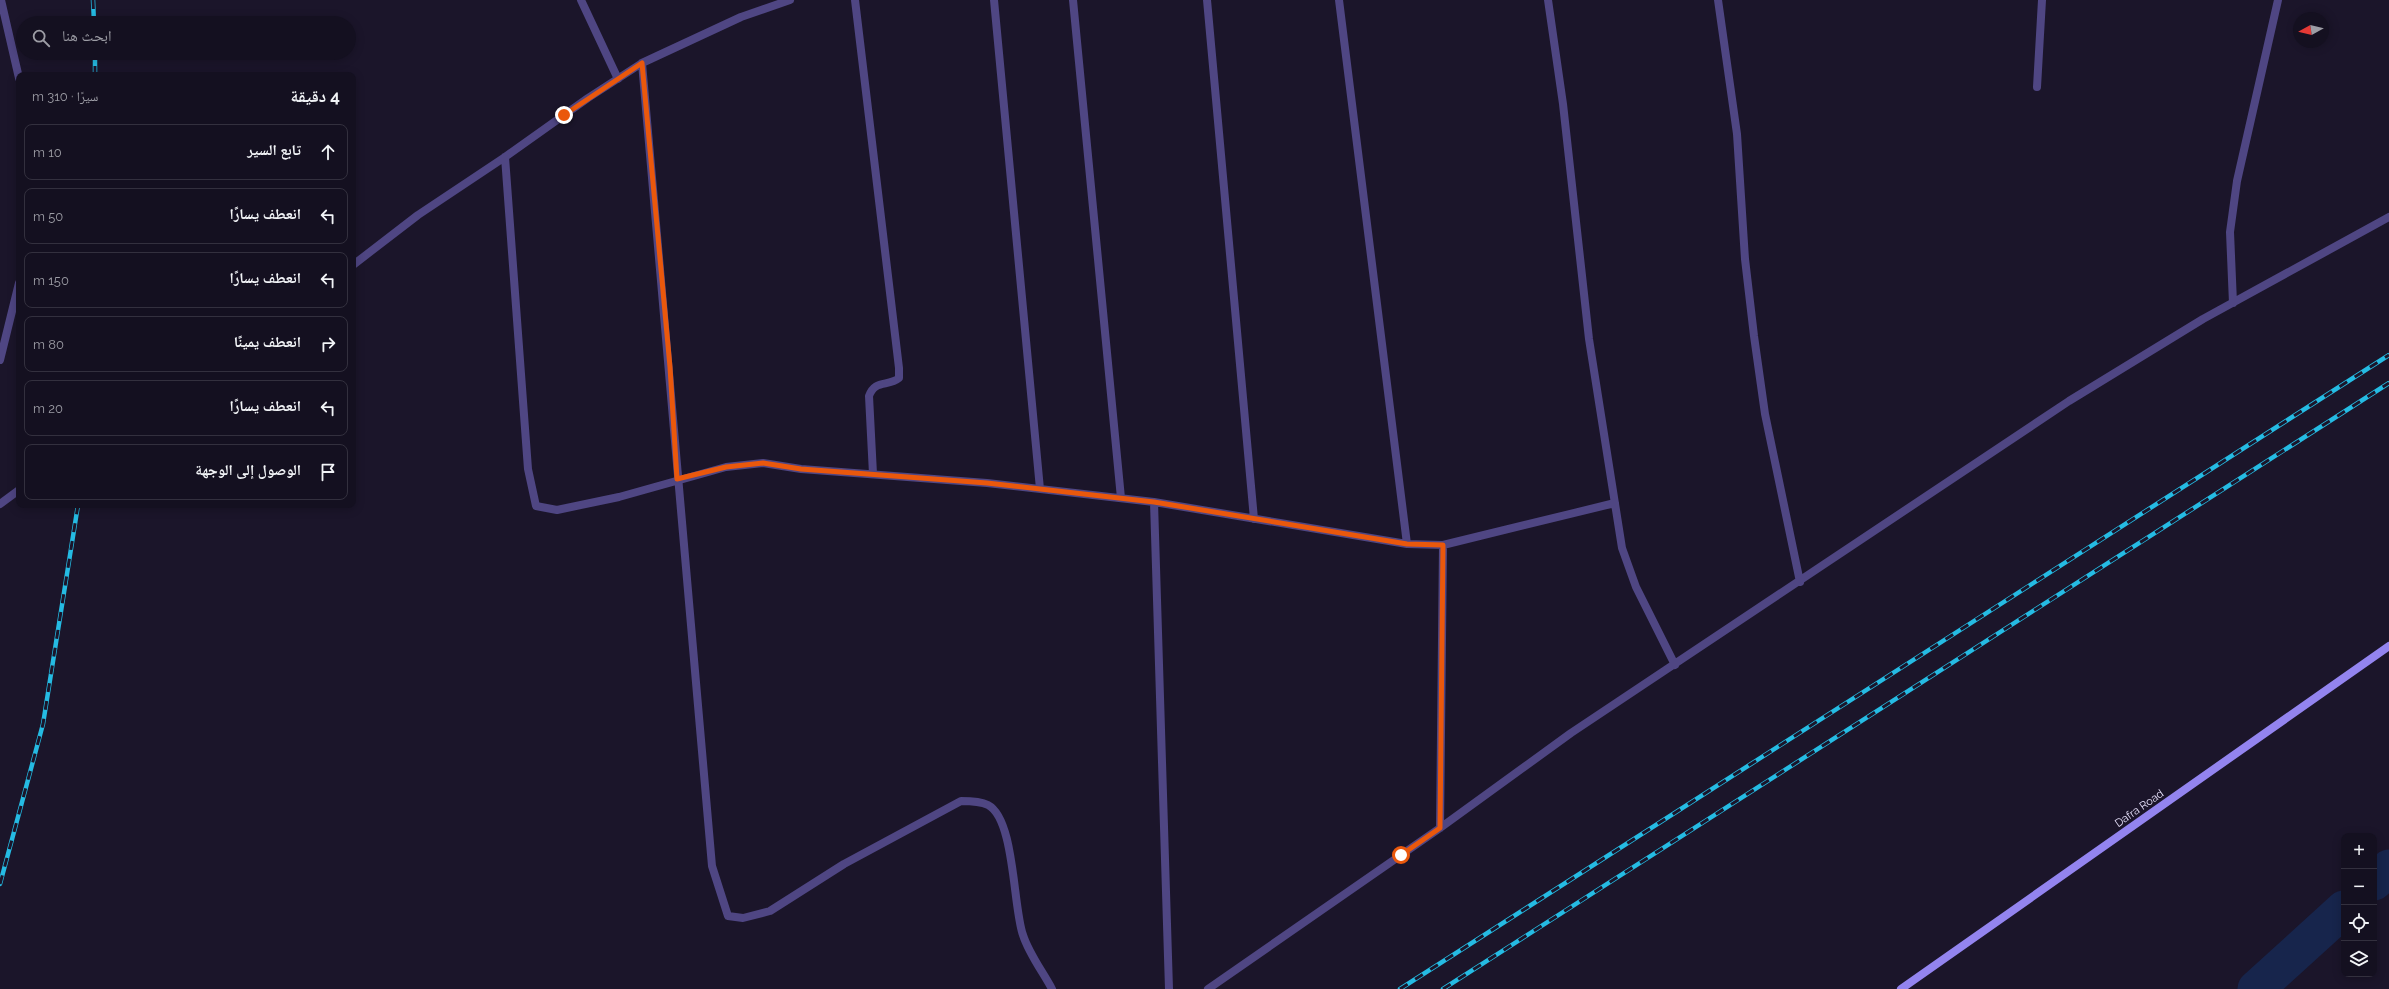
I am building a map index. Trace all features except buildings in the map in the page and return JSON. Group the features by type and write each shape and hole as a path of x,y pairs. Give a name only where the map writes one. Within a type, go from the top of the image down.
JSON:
{"main road":[{"name":"Dafra Road","path":"1901,989 2389,646"}],"street":[{"path":"1,0 18,72"},
{"path":"581,0 618,79"},
{"path":"356,264 418,215 642,63 741,17 790,0"},
{"path":"855,0 899,368 899,378 894,383 879,383 871,389 869,396 873,474"},
{"path":"994,0 1040,489"},
{"path":"1073,0 1121,498"},
{"path":"1207,0 1254,519"},
{"path":"1339,0 1407,544"},
{"path":"1548,0 1563,104 1589,339 1622,548 1636,587 1675,665"},
{"path":"1718,0 1737,134 1745,259 1754,336 1765,414 1800,582"},
{"path":"2037,87 2042,0"},
{"path":"2233,303 2230,232 2237,181 2278,0"},
{"path":"642,63 670,367 677,479 712,866 728,916 743,918 770,911 844,864 961,801 971,801 988,805 1001,819 1008,844 1023,935 1052,989"},
{"path":"504,157 528,469 536,506 557,510 619,497 677,479 726,467 763,463 987,483 1154,502 1407,544 1443,545 1615,503"},
{"path":"1208,989 1440,828 1571,733 1800,582 2069,401 2233,303 2389,217"},
{"path":"0,360 16,295"},
{"path":"0,504 16,492"},
{"path":"1154,502 1169,989"},
{"path":"1440,828 1443,545"}],"waterway":[{"path":"2377,879 2389,868"},
{"path":"2256,989 2341,912"}],"railway":[{"path":"93,0 94,16"},
{"path":"95,60 95,72"},
{"path":"1400,989 2389,355"},
{"path":"1443,989 2389,383"},
{"path":"0,884 43,724 78,508"}],"route":[{"path":"564,115 642,63 670,367 677,479 726,467 763,463 801,469 987,483 1154,502 1407,544 1443,545 1440,828 1401,855"}]}
